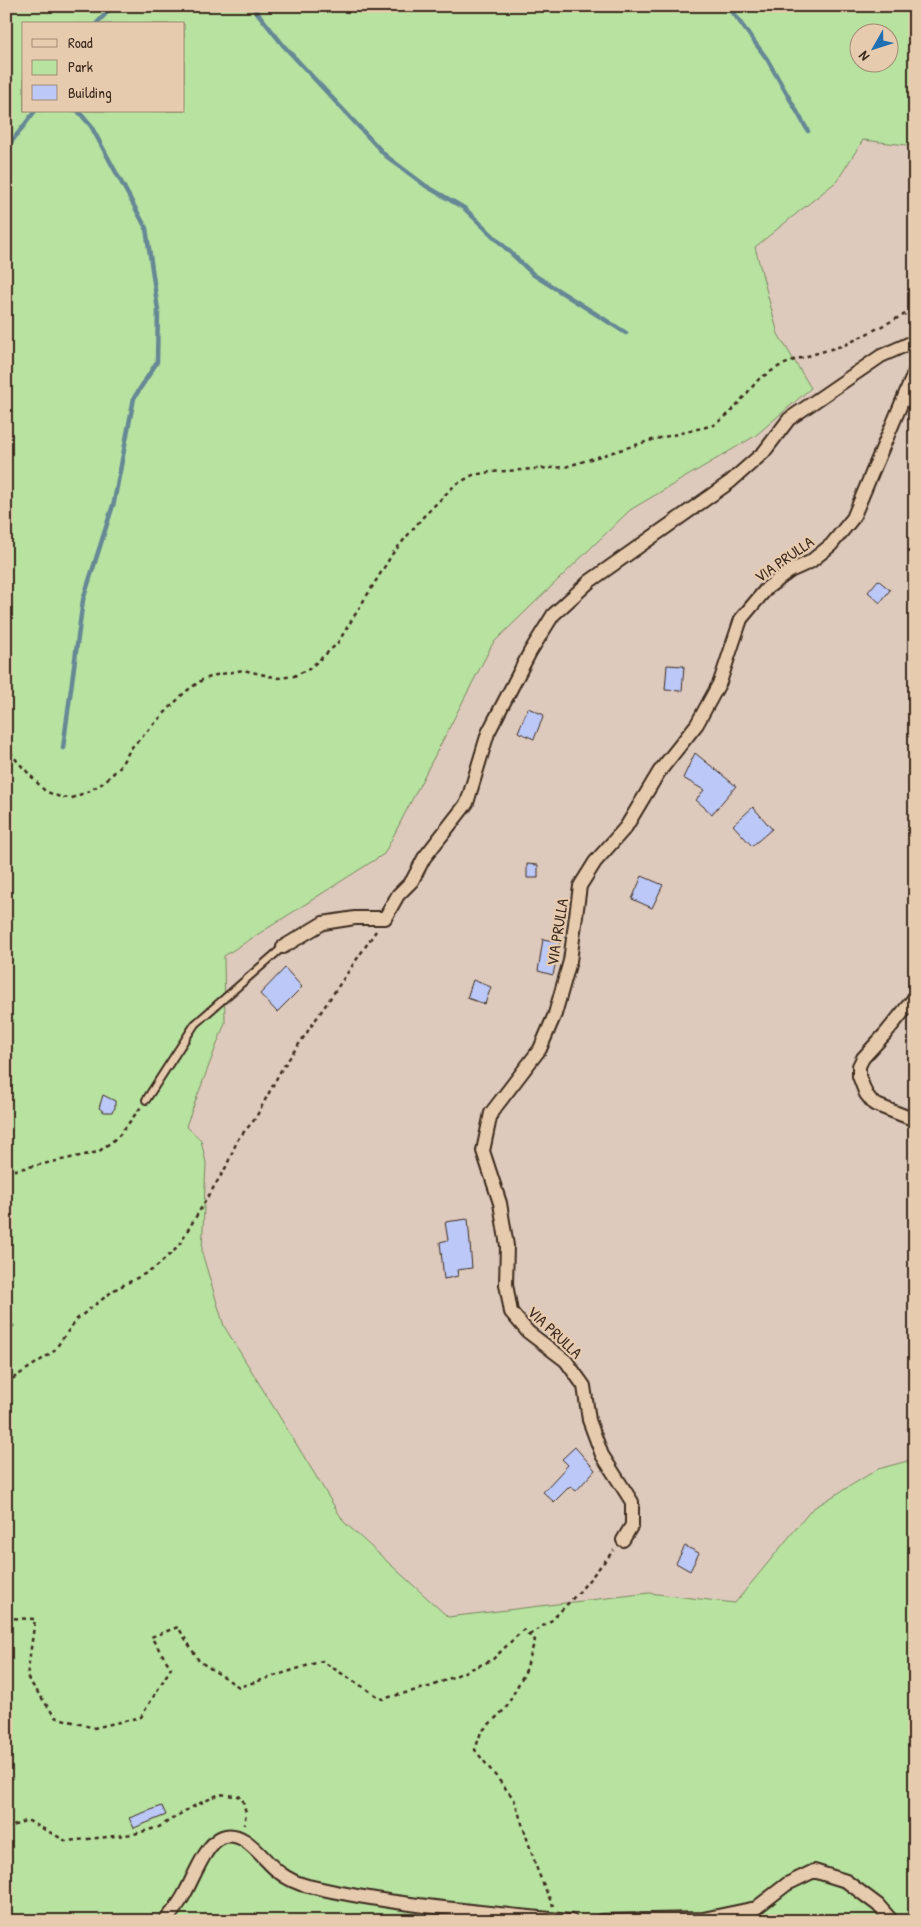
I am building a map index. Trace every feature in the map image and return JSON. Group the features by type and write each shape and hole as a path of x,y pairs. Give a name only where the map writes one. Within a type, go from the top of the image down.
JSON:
{"street":[{"path":"283,946 322,923 355,918 385,918 398,895 412,881 424,858 467,803 488,733 530,652 553,615 590,581 730,482 764,452 789,419 881,356 915,341"},
{"name":"VIA PRULLA","path":"623,1540 632,1525 632,1502 602,1455 589,1420 584,1386 566,1361 528,1332 511,1312 506,1284 507,1246 502,1211 483,1151 491,1113 540,1049 555,1014 570,961 580,886 595,862 626,827 658,772 697,724 720,682 741,619 767,588 790,571 810,562 831,545 853,518 882,454 915,371"},
{"path":"915,998 863,1058 859,1066 859,1076 866,1094 874,1104 915,1120"},
{"path":"165,1921 184,1895 206,1853 220,1837 229,1835 242,1839 280,1873 302,1885 409,1905 565,1920"},
{"path":"601,1921 703,1919 756,1908 786,1884 814,1871 846,1881 878,1905 892,1921"}],"lane":[{"path":"146,1100 195,1024 283,946"}],"path":[{"path":"6,745 17,761 44,791 60,797 72,798 89,791 103,783 119,768 132,747 185,692 202,680 216,675 243,670 278,678 294,676 309,668 338,644 393,553 423,516 455,485 473,475 490,472 564,467 652,440 714,424 730,413 759,379 778,366 845,345 915,310"},
{"path":"6,1383 53,1352 77,1319 84,1313 114,1290 154,1269 177,1248 226,1167 238,1139 255,1119 280,1072 385,918"},
{"path":"6,1172 98,1152 118,1137 146,1100"},
{"path":"6,1318 13,1326 6,1337"},
{"path":"530,1635 552,1620 579,1592 623,1540"},
{"path":"6,1618 35,1619 27,1677 55,1717 94,1728 141,1718 171,1668 151,1637 178,1627 199,1661 239,1687 322,1660 382,1699 432,1686 492,1660 523,1630 535,1640 526,1670 506,1708 481,1732 475,1750 514,1799 538,1872 565,1920"},
{"path":"6,1829 27,1820 66,1841 134,1834 159,1827 190,1808 220,1794 242,1797 246,1814 242,1839"}],"green space":[{"path":"6,6 915,6 915,146 863,140 837,181 755,247 778,334 811,388 755,436 630,510 493,643 384,854 224,956 225,1023 186,1126 201,1140 206,1163 202,1253 224,1326 344,1522 448,1617 649,1593 735,1603 812,1509 878,1469 915,1459 915,1921 6,1921"}],"building":[{"path":"878,580 890,590 880,603 868,592"},
{"path":"667,665 684,666 682,691 665,690"},
{"path":"528,708 544,715 534,739 518,732"},
{"path":"695,753 736,786 712,814 696,800 704,790 683,778"},
{"path":"753,807 772,829 752,846 733,825"},
{"path":"527,864 538,865 538,878 527,878"},
{"path":"642,876 663,885 652,908 632,899"},
{"path":"543,939 560,942 553,975 538,971"},
{"path":"285,968 302,987 277,1012 260,994"},
{"path":"473,980 491,987 485,1004 467,998"},
{"path":"103,1095 115,1101 115,1108 112,1112 104,1112 99,1108"},
{"path":"468,1219 472,1268 457,1270 458,1276 444,1279 440,1242 448,1240 445,1222"},
{"path":"575,1447 595,1470 576,1491 570,1486 554,1502 543,1492 568,1465 562,1459"},
{"path":"685,1546 699,1553 690,1571 676,1563"},
{"path":"162,1806 166,1815 134,1828 129,1818"}],"waterway":[{"path":"98,22 113,6"},
{"path":"252,6 283,45 386,156 426,186 464,208 534,275 626,333"},
{"path":"728,6 767,59 808,131"},
{"path":"6,149 34,112"},
{"path":"63,748 83,600 114,502 134,398 157,362 158,310 146,228 91,126 79,112"}]}
